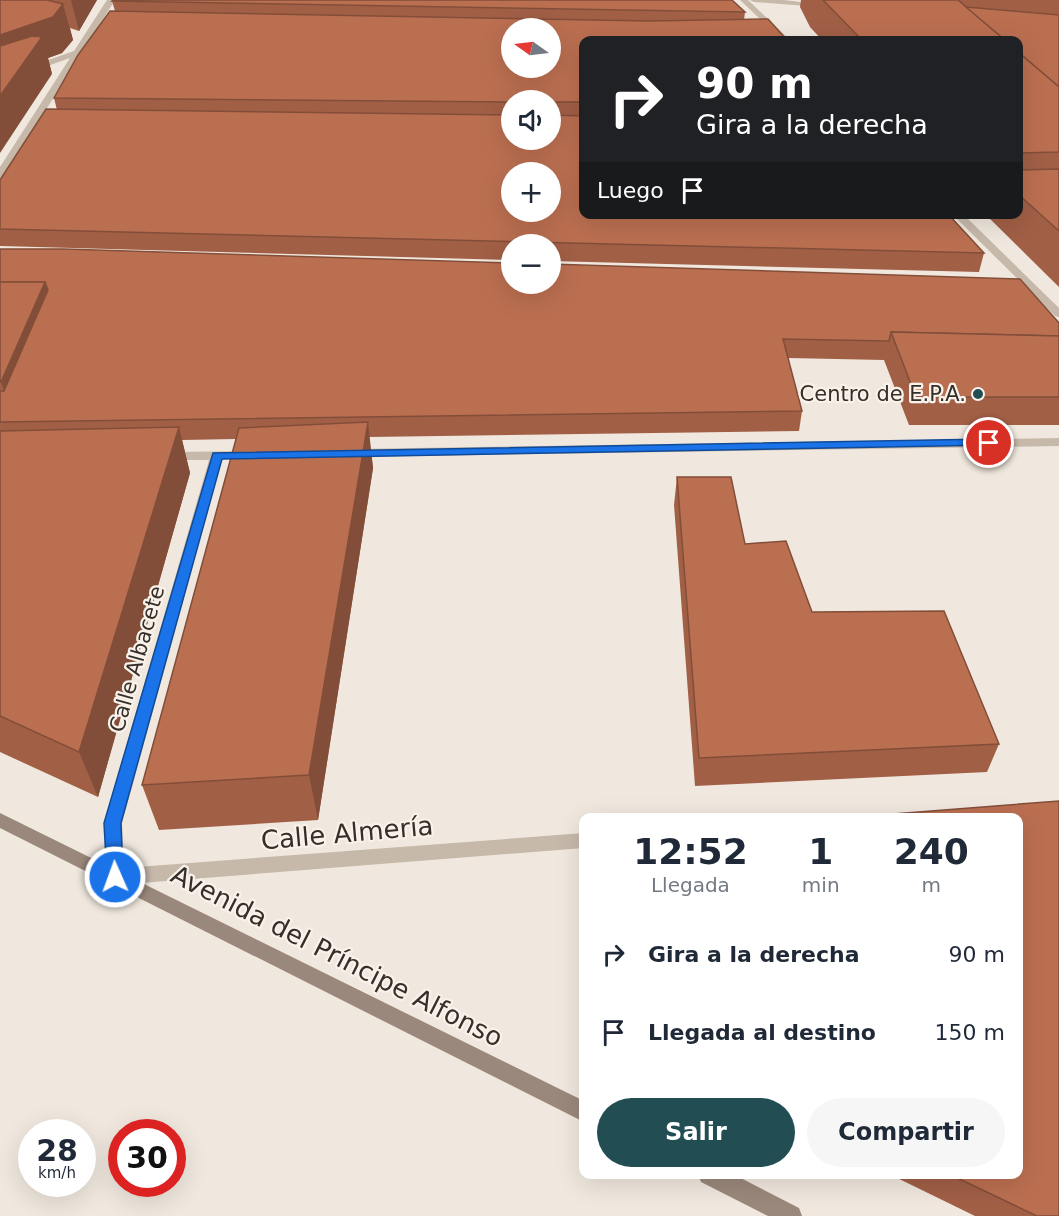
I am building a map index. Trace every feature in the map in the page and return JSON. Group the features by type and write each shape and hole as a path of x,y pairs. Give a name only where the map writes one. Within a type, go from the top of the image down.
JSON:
{"street":[{"path":"0,176 38,122 77,53 83,37 98,21 111,0"},
{"path":"744,0 782,36"},
{"path":"754,0 834,6"},
{"path":"98,21 113,21"},
{"path":"766,31 776,31"},
{"path":"0,80 77,53"},
{"path":"962,219 1059,314"},
{"path":"1007,285 1030,285"},
{"path":"336,453 1059,442"},
{"path":"149,456 265,454"},
{"name":"Calle Albacete","path":"115,877 112,823 217,455"},
{"name":"Avenida del Príncipe Alfonso","path":"0,820 579,1109"},
{"name":"Calle Almería","path":"115,877 579,840"},
{"path":"718,1179 791,1216"}],"building":[{"path":"0,0 47,0 63,4 53,17 0,35"},
{"path":"732,0 745,12 112,1"},
{"path":"823,0 958,0 1000,36 858,36"},
{"path":"966,7 1059,15 1059,87 1023,56 1023,36 1000,36"},
{"path":"110,11 501,18 501,78 561,78 561,19 768,19 783,36 579,36 579,102 561,102 561,90 501,90 501,102 54,98 78,55"},
{"path":"32,36 42,37 0,96 0,46"},
{"path":"1023,56 1059,87 1059,152 1023,153"},
{"path":"46,109 501,115 501,150 561,150 561,115 579,116 579,219 953,219 984,253 561,243 561,234 501,234 501,241 0,229 0,180"},
{"path":"1059,169 1059,231 1023,199 1023,170"},
{"path":"0,249 501,263 501,294 561,294 561,264 1020,279 1059,323 1059,336 891,332 889,341 783,339 802,411 0,422 0,391 4,391 48,290 45,282 0,282"},
{"path":"0,282 45,282 1,382 0,382"},
{"path":"891,332 1059,336 1059,397 916,397"},
{"path":"368,422 309,775 142,785 239,428"},
{"path":"179,427 79,752 0,716 0,431"},
{"path":"677,477 731,477 745,544 786,541 812,612 944,611 999,744 699,758"},
{"path":"1059,801 1059,1216 1037,1216 959,1179 1023,1179 1023,813 905,813"}],"place":[{"name":"Centro de E.P.A.","path":"978,394"}],"route":[{"path":"115,877 112,823 217,455 989,443"}]}
